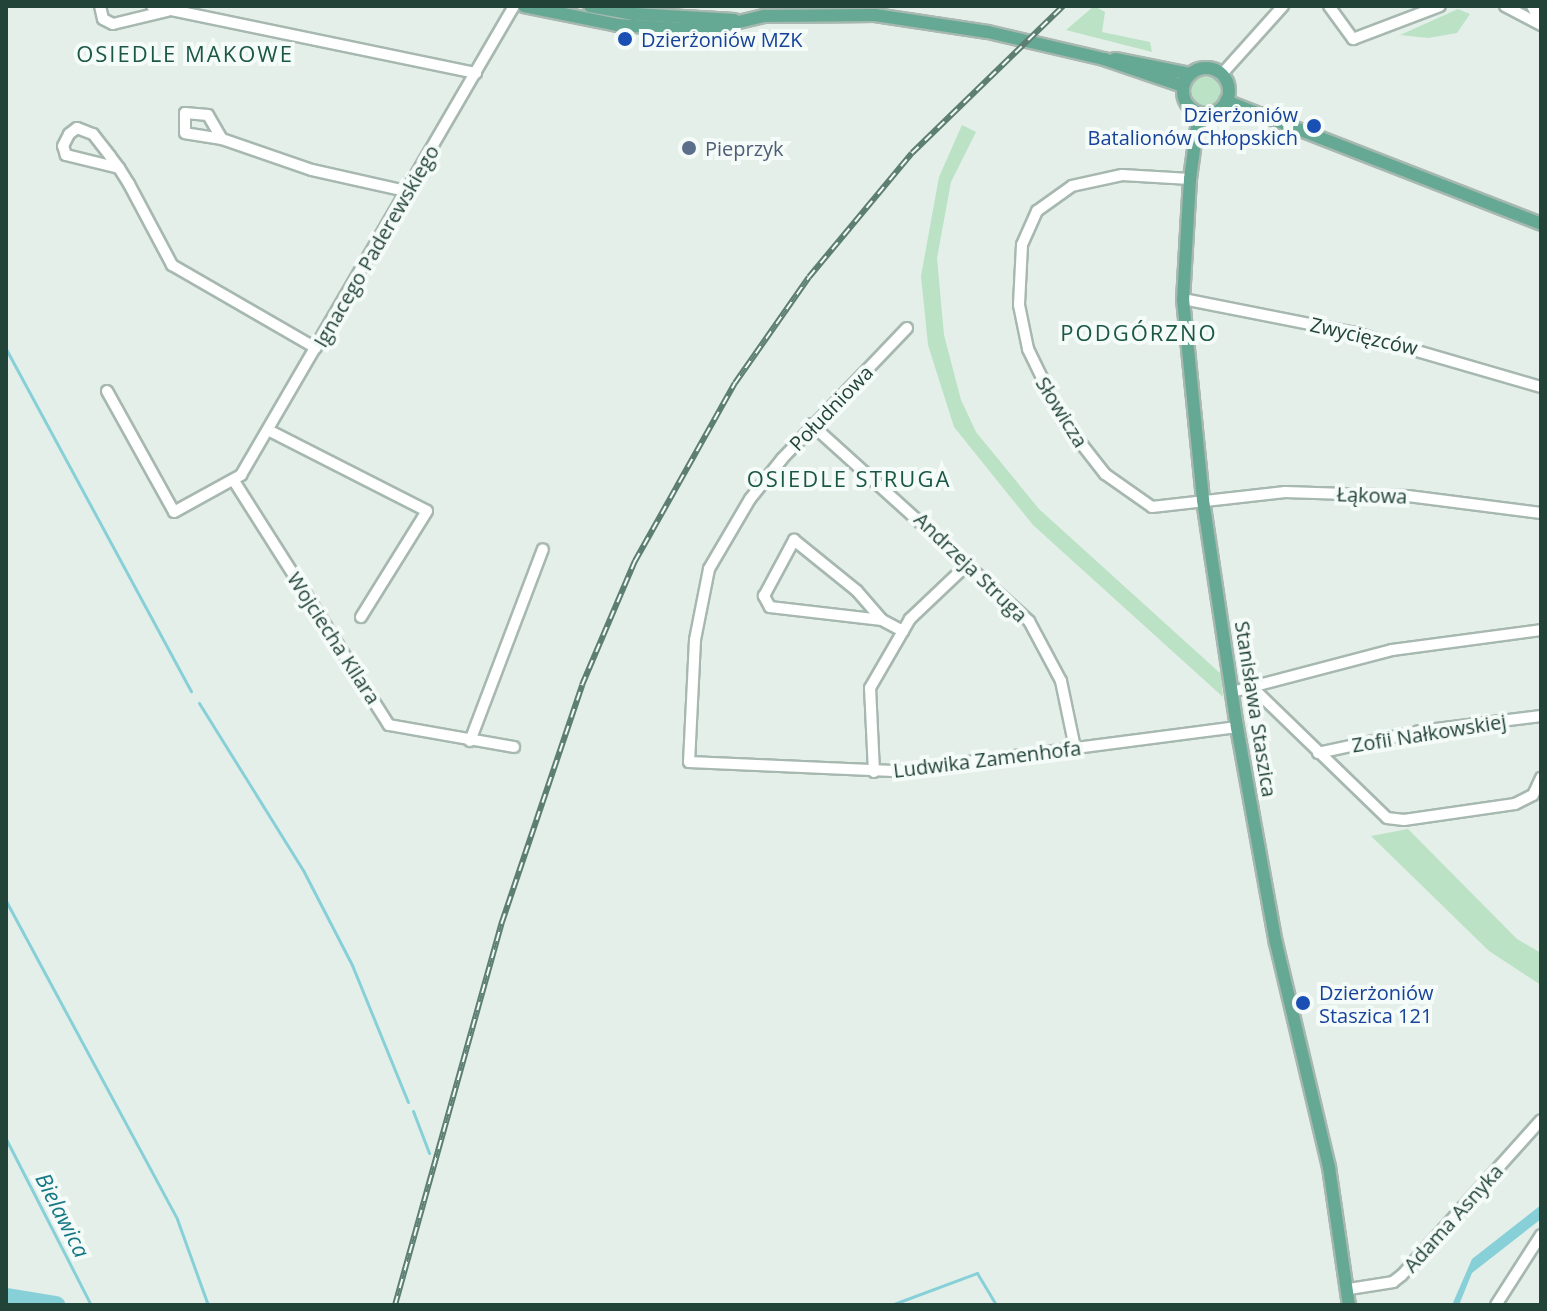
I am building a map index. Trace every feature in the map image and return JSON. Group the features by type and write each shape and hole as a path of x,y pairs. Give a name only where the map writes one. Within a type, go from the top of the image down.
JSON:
{"main road":[{"path":"524,6 639,27 709,29 737,20"},
{"path":"590,6 634,14 737,20 801,13 875,15 970,28 1104,59 1183,86"},
{"path":"1104,59 1138,60 1190,74 1206,68 1221,75 1228,87 1226,101 1218,111 1199,113 1184,100 1183,86 1190,74"},
{"path":"1226,101 1541,224"},
{"name":"Stanisława Staszica","path":"1199,113 1190,179 1183,299 1203,500 1237,727 1349,1289 1349,1305"}],"street":[{"path":"100,6 103,19 113,24 169,11"},
{"path":"152,6 476,73"},
{"name":"Ignacego Paderewskiego","path":"234,481 268,430 410,192 514,6"},
{"path":"1221,75 1283,6"},
{"path":"1329,6 1347,37 1353,39 1440,6"},
{"path":"1505,6 1541,24"},
{"path":"1532,6 1541,24"},
{"path":"119,168 66,155 63,146 69,134 77,128 93,134 119,168 172,265 316,348"},
{"path":"222,139 312,170 410,192"},
{"name":"Słowicza","path":"1190,179 1097,178 1052,197 1028,225 1019,305 1041,384 1105,474 1152,507 1203,500"},
{"name":"Zwycięzców","path":"1183,299 1385,341 1541,387"},
{"name":"Południowa","path":"689,762 695,640 709,569 750,499 811,424 907,328"},
{"path":"107,391 174,512 234,481"},
{"name":"Andrzeja Struga","path":"811,424 1029,621 1046,647 1061,681 1075,748"},
{"path":"268,430 427,511 361,617"},
{"name":"Wojciecha Kilara","path":"234,481 389,725 514,747"},
{"name":"Łąkowa","path":"1203,500 1285,492 1408,496 1541,513"},
{"path":"882,620 857,591 794,540 764,596 770,607 882,620 903,631"},
{"path":"470,741 543,549"},
{"path":"874,772 870,688 903,631 968,564"},
{"path":"1232,692 1254,689 1392,650 1541,630"},
{"path":"1254,689 1387,818 1404,820 1515,804 1533,795 1541,778"},
{"name":"Zofii Nałkowskiej","path":"1318,753 1420,731 1541,716"},
{"name":"Ludwika Zamenhofa","path":"689,762 874,772 978,764 1237,727"},
{"name":"Adama Asnyka","path":"1349,1289 1393,1282 1402,1275 1541,1120"},
{"path":"1496,1305 1541,1235"}],"green space":[{"path":"1094,6 1105,12 1102,32 1150,42 1152,52 1066,30"},
{"path":"1458,9 1470,14 1457,33 1428,38 1400,35"},
{"path":"1206,76 1217,80 1221,91 1217,102 1206,106 1195,102 1191,91 1195,80"},
{"path":"962,125 976,132 951,182 937,258 944,335 961,400 976,432 1039,509 1221,674 1223,697 1033,525 954,427 928,345 921,276 939,177"},
{"path":"1408,829 1517,939 1541,953 1541,985 1489,951 1371,836"}],"water":[{"path":"1541,1205 1541,1219 1472,1273 1459,1305 1452,1305 1472,1259"}],"waterway":[{"path":"6,349 191,691"},
{"path":"199,703 304,872 352,965 408,1102"},
{"path":"6,901 177,1219 208,1305"},
{"path":"413,1111 429,1153"},
{"name":"Bielawica","path":"6,1139 91,1305"},
{"path":"891,1305 977,1273 996,1305"},
{"path":"6,1297 56,1305"}],"railway":[{"path":"395,1305 502,922 582,685 635,561 735,383 809,277 912,153 1063,6"}],"place":[{"name":"Dzierżoniów MZK","path":"625,39"},
{"name":"Dzierżoniów Batalionów Chłopskich","path":"1314,126"},
{"name":"Pieprzyk","path":"689,148"},
{"name":"Dzierżoniów Staszica 121","path":"1303,1003"}],"district":[{"name":"OSIEDLE MAKOWE","path":"185,54"},
{"name":"PODGÓRZNO","path":"1139,333"},
{"name":"OSIEDLE STRUGA","path":"849,479"}]}
